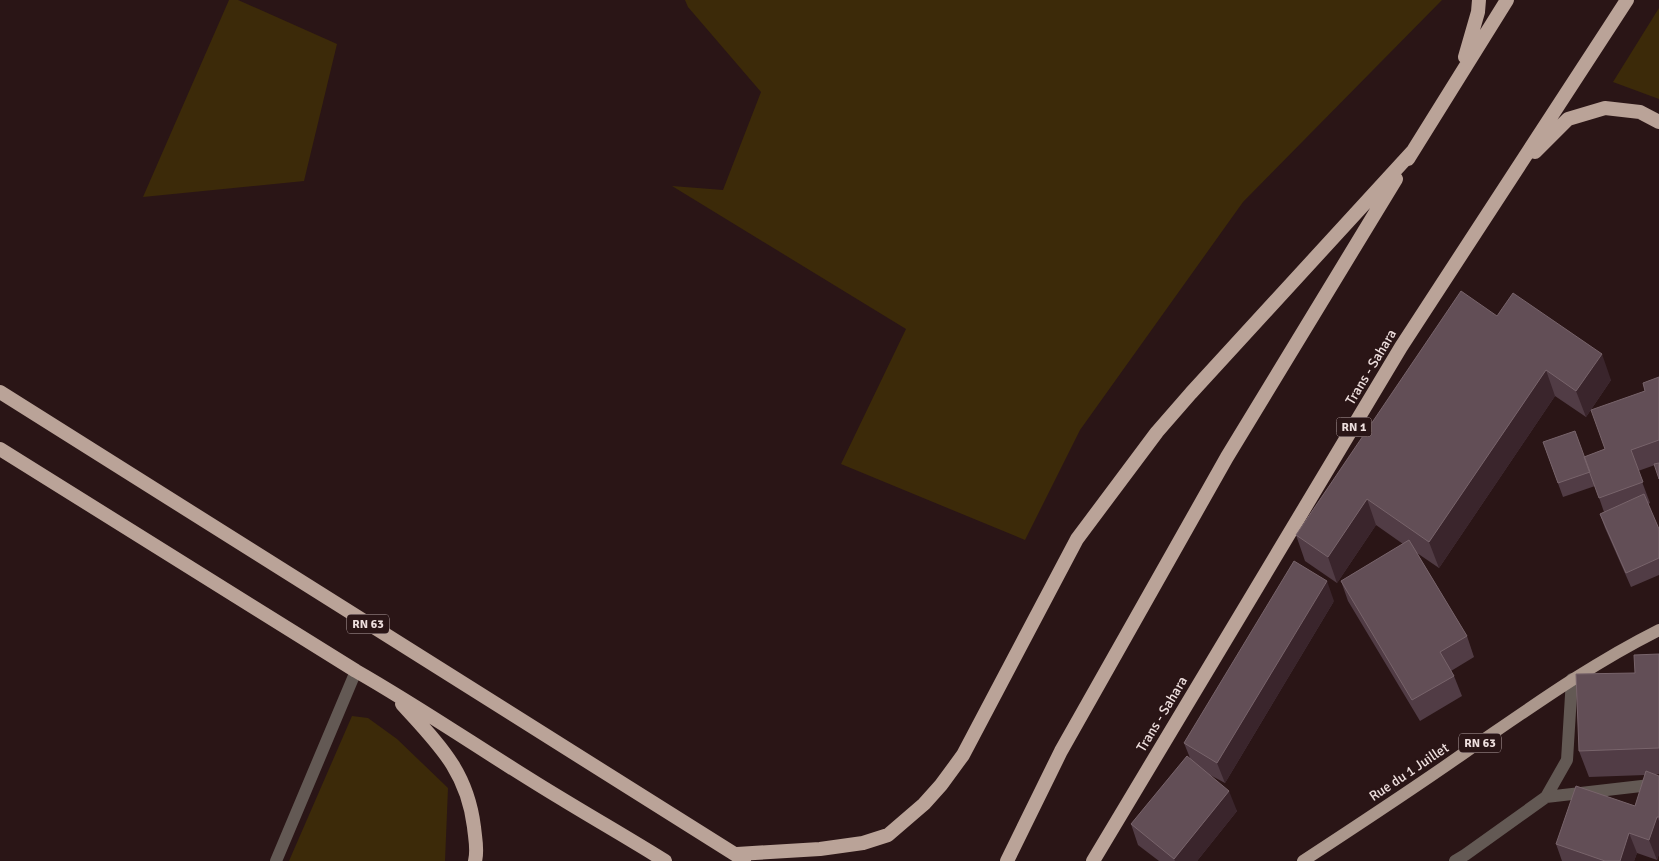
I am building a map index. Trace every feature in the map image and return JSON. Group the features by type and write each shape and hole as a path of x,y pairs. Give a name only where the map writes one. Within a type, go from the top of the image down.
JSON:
{"highway":[{"path":"1460,73 1478,12 1479,0"},
{"path":"1007,861 1061,750 1227,458 1460,73 1507,0"},
{"name":"Trans - Sahara","path":"1093,861 1402,347 1627,0"},
{"path":"1515,172 1568,119 1605,108 1640,112 1659,122"},
{"path":"742,858 863,843 888,835 924,804 963,755 1077,539 1157,432 1197,385 1412,152"},
{"name":"RN 63","path":"0,392 742,858"},
{"path":"0,449 665,861"},
{"path":"389,690 441,746 460,774 472,812 477,853 475,861"},
{"path":"742,858 754,861"}],"main road":[{"name":"Rue du 1 Juillet","path":"1303,861 1436,773 1572,679 1623,647 1659,630"}],"street":[{"path":"276,861 356,671"},
{"path":"1460,858 1546,797 1567,760 1572,679"},
{"path":"1546,797 1659,784"},
{"path":"1460,858 1479,861"}],"shaded area":[{"path":"229,0 238,0 337,44 304,181 143,197"},
{"path":"685,0 1442,0 1243,202 1080,430 1025,540 841,464 906,329 672,186 723,190 761,92 688,7"},
{"path":"1659,8 1659,99 1613,82"},
{"path":"352,716 368,718 397,739 448,788 445,861 289,861"}],"building":[{"path":"1461,291 1497,316 1513,293 1602,354 1576,391 1546,370 1429,542 1367,499 1328,557 1296,535"},
{"path":"1659,377 1659,440 1631,450 1643,482 1599,498 1584,457 1605,449 1591,410 1645,391 1643,383"},
{"path":"1575,431 1590,472 1558,483 1543,442"},
{"path":"1659,463 1659,479 1654,464"},
{"path":"1644,494 1659,529 1659,558 1626,573 1600,514"},
{"path":"1409,540 1467,636 1440,652 1454,676 1412,700 1341,581"},
{"path":"1294,561 1327,581 1217,763 1184,743"},
{"path":"1659,654 1659,748 1579,751 1576,674 1635,673 1634,655"},
{"path":"1187,756 1229,791 1174,859 1131,824"},
{"path":"1646,771 1659,776 1659,817 1657,817 1649,840 1629,833 1620,861 1605,861 1556,844 1576,786 1635,806"}]}
